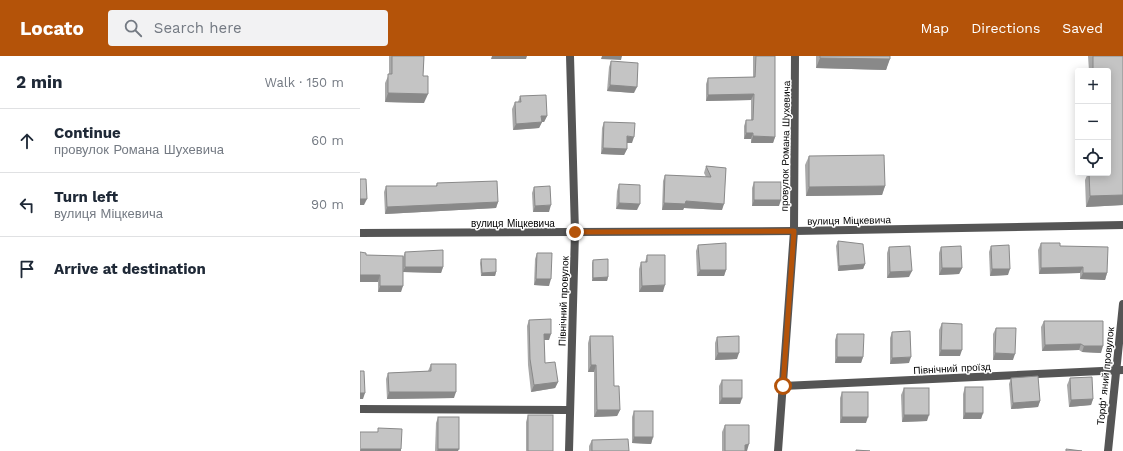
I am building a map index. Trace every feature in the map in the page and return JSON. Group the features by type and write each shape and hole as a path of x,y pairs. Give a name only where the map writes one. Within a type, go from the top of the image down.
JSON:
{"street":[{"name":"Північний провулок","path":"569,451 575,232 570,56"},
{"name":"провулок Романа Шухевича","path":"778,451 794,231 795,56"},
{"name":"вулиця Міцкевича","path":"360,233 794,231 1123,225"},
{"name":"Торфʼяний провулок","path":"1108,451 1119,370 1123,304"},
{"name":"Північний проїзд","path":"783,386 1119,370"},
{"path":"360,409 569,410"}],"building":[{"path":"392,56 424,56 423,76 428,76 428,94 388,93 388,74 392,74"},
{"path":"756,56 775,56 775,137 753,136 753,133 746,133 746,120 753,120 754,94 708,95 708,78 755,77"},
{"path":"820,56 890,56 890,59 820,58"},
{"path":"1093,56 1123,56 1123,195 1090,196 1089,176 1111,176 1111,68 1093,68"},
{"path":"611,61 638,63 637,87 610,85"},
{"path":"546,95 547,116 541,116 542,122 516,124 515,102 521,102 520,96"},
{"path":"604,122 635,123 634,137 627,136 627,149 603,148"},
{"path":"884,155 885,186 809,187 809,156"},
{"path":"706,166 726,168 724,204 686,201 685,204 664,203 665,175 711,177"},
{"path":"360,179 366,179 367,199 360,199"},
{"path":"497,181 498,202 387,207 386,186 437,186 437,183"},
{"path":"754,182 781,182 781,200 754,200"},
{"path":"619,184 640,185 640,204 619,203"},
{"path":"550,186 551,205 535,206 534,187"},
{"path":"838,241 863,244 865,264 839,266"},
{"path":"726,243 726,270 700,270 698,245"},
{"path":"1041,243 1060,243 1060,246 1108,247 1107,273 1083,273 1083,267 1041,268"},
{"path":"1009,245 1010,269 992,269 991,246"},
{"path":"910,246 912,271 890,272 889,247"},
{"path":"961,246 962,268 942,268 941,247"},
{"path":"443,250 443,267 405,267 405,252"},
{"path":"360,252 366,253 366,255 403,256 403,286 380,286 380,275 360,275"},
{"path":"537,253 552,253 551,279 536,279"},
{"path":"647,255 665,255 665,285 642,286 641,262 647,262"},
{"path":"481,259 496,259 496,272 482,273"},
{"path":"608,259 608,277 593,278 593,260"},
{"path":"551,319 551,334 544,334 545,363 555,362 558,382 534,385 530,359 529,320"},
{"path":"1044,321 1103,321 1103,346 1084,346 1081,344 1045,345"},
{"path":"942,323 962,324 962,350 941,350"},
{"path":"996,328 1016,328 1015,354 995,353"},
{"path":"910,331 911,357 892,358 892,332"},
{"path":"837,334 864,334 863,357 837,357"},
{"path":"590,336 613,336 614,386 619,386 620,410 597,410 596,365 591,365"},
{"path":"739,336 739,353 718,353 717,337"},
{"path":"431,364 456,364 456,392 389,392 388,373 431,371"},
{"path":"360,371 364,371 365,393 360,393"},
{"path":"1038,376 1040,401 1013,403 1011,378"},
{"path":"1092,377 1093,399 1071,400 1070,378"},
{"path":"722,380 742,380 742,398 722,398"},
{"path":"965,387 983,387 983,413 965,413"},
{"path":"904,388 929,388 929,415 904,415"},
{"path":"842,392 868,392 868,417 842,417"},
{"path":"634,411 653,411 653,437 634,437"},
{"path":"528,415 553,415 553,451 528,451"},
{"path":"438,417 459,417 459,449 438,449"},
{"path":"725,425 749,425 749,444 745,445 745,451 725,451"},
{"path":"378,428 402,429 401,449 361,449 360,451 360,432 378,432"},
{"path":"628,439 629,451 592,451 592,440"},
{"path":"1066,449 1082,451 1066,451"}],"route":[{"path":"575,232 794,231 783,386"}]}
